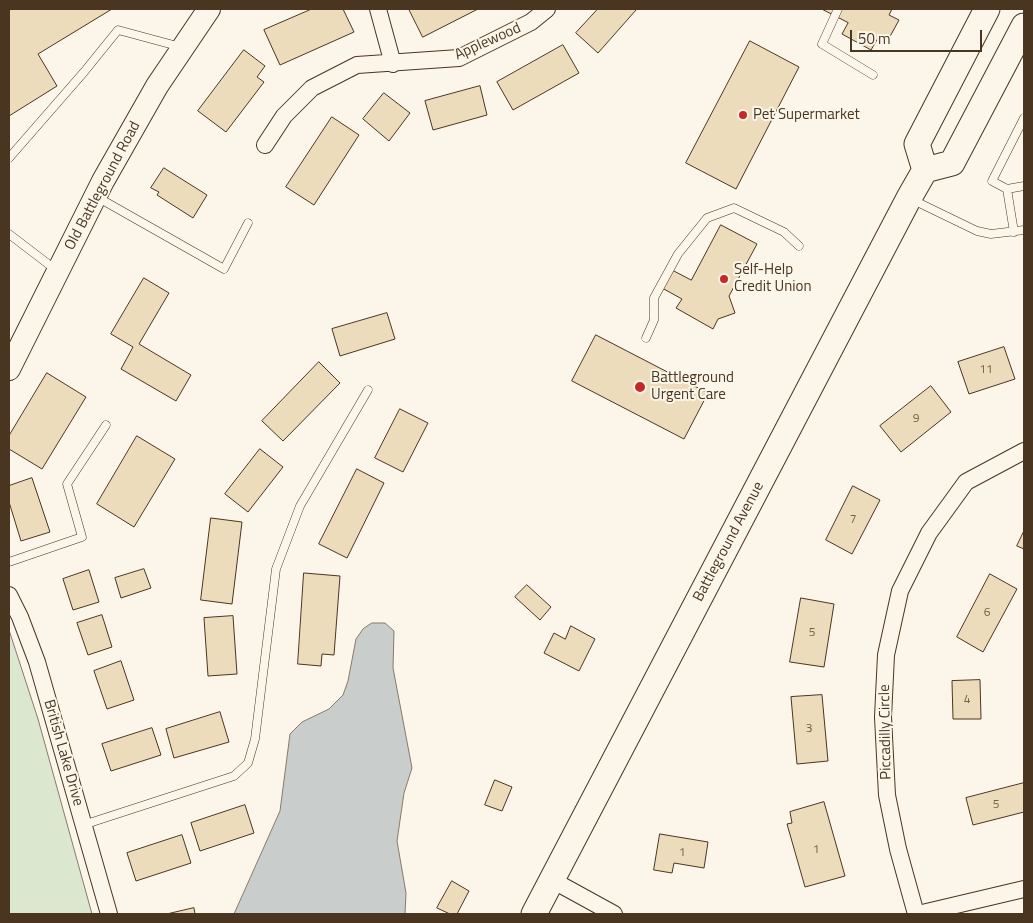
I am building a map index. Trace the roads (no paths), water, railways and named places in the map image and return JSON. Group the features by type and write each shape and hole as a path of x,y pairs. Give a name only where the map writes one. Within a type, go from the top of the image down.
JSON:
{"main road":[{"path":"988,9 917,144 925,170 952,163 1024,26"},
{"name":"Battleground Avenue","path":"534,914 925,170"}],"street":[{"name":"Old Battleground Road","path":"9,370 95,196 157,86 209,9"},
{"path":"378,9 394,64"},
{"name":"Applewood","path":"265,146 284,116 312,88 357,65 394,64 459,58 531,22 548,9"},
{"name":"Piccadilly Circle","path":"917,914 898,850 887,795 883,717 886,655 900,590 929,533 966,482 1024,451"},
{"name":"British Lake Drive","path":"9,595 37,662 109,914"},
{"path":"552,880 614,914"},
{"path":"917,914 1024,889"}],"lane":[{"path":"838,9 822,44 873,75"},
{"path":"9,158 118,30 183,47"},
{"path":"1024,118 992,180 1008,189 1024,186"},
{"path":"1008,189 1014,232"},
{"path":"95,196 224,269 248,224"},
{"path":"909,198 977,231 991,234 1024,230"},
{"path":"646,338 654,320 654,298 678,254 706,218 734,208 784,232 798,246"},
{"path":"9,234 58,271"},
{"path":"83,825 234,776 248,763 255,739 276,569 300,506 368,390"},
{"path":"9,562 82,537 67,484 106,425"}],"place":[{"name":"Pet Supermarket","path":"743,115"},
{"name":"Self-Help Credit Union","path":"724,279"},
{"name":"Battleground Urgent Care","path":"640,387"}]}
